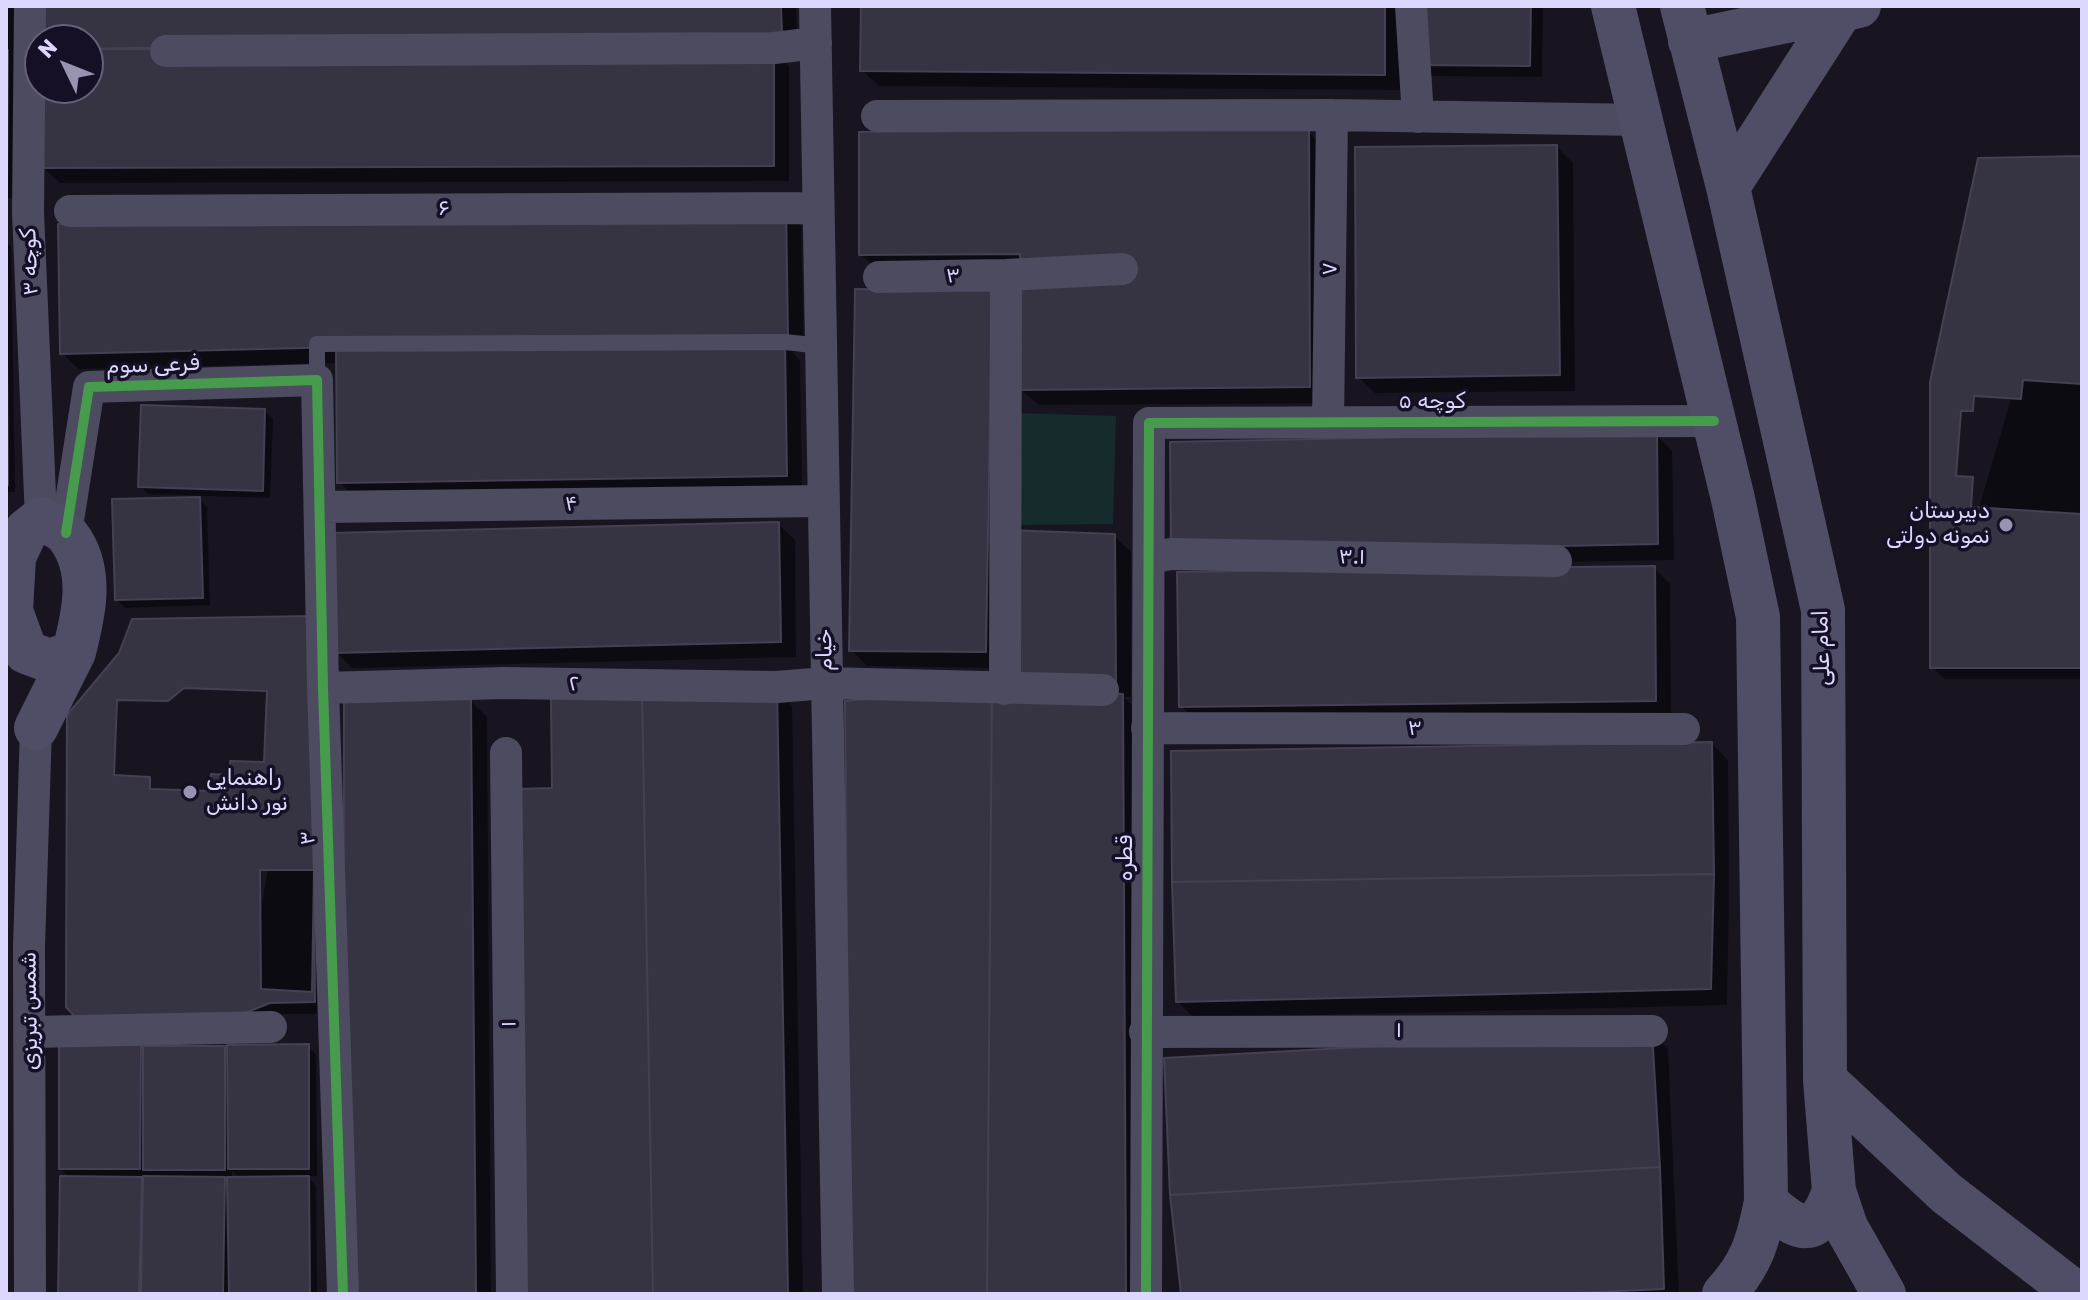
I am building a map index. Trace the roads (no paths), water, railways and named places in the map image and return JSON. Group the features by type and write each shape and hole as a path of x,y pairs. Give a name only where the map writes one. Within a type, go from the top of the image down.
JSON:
{"main road":[{"path":"1613,6 1643,120 1758,617 1766,1202 1758,1244 1741,1276 1724,1294"},
{"path":"1686,23 1847,7"},
{"path":"1728,187 1847,7"},
{"name":"امام علی","path":"1686,23 1728,187 1823,610 1825,1080 1834,1191 1846,1227 1884,1294"},
{"path":"34,532 83,563 85,609 74,652 36,728 26,652 11,611 14,557 34,532"},
{"path":"26,652 50,661 74,652"},
{"path":"1825,1080 1946,1193 2077,1294"},
{"path":"1766,1202 1787,1221 1803,1226 1817,1223 1826,1214 1834,1191"}],"street":[{"name":"کوچه ۳","path":"30,6 18,48 28,212 34,532"},
{"name":"خیام","path":"815,6 838,1294"},
{"path":"1411,6 1418,117"},
{"path":"166,51 758,48 816,43"},
{"path":"877,116 1332,115 1643,120"},
{"name":"۷","path":"1328,422 1332,115"},
{"name":"۶","path":"70,211 818,208"},
{"name":"۳","path":"879,277 1122,269"},
{"path":"1005,689 1006,275"},
{"name":"فرعی سوم","path":"34,532 89,387 317,380"},
{"name":"۳","path":"317,380 323,688 343,1294"},
{"name":"کوچه ۵","path":"1149,423 1714,421"},
{"name":"قطره","path":"1146,1294 1149,423"},
{"name":"۴","path":"320,507 823,501"},
{"name":"۳.۱","path":"1149,558 1171,554 1556,561"},
{"name":"۲","path":"323,688 504,683 777,687 825,683"},
{"path":"825,683 1103,690"},
{"name":"شمس تبریزی","path":"30,1294 31,1032 18,947 36,728"},
{"name":"۳","path":"1147,728 1684,729"},
{"name":"۱","path":"506,753 512,1294"},
{"path":"31,1032 271,1027"},
{"name":"۱","path":"1145,1032 1652,1031"}],"lane":[{"path":"317,380 317,344 785,342 821,346"}],"place":[{"name":"دبیرستان نمونه دولتی","path":"2006,525"},
{"name":"راهنمایی نور دانش","path":"190,792"}]}
